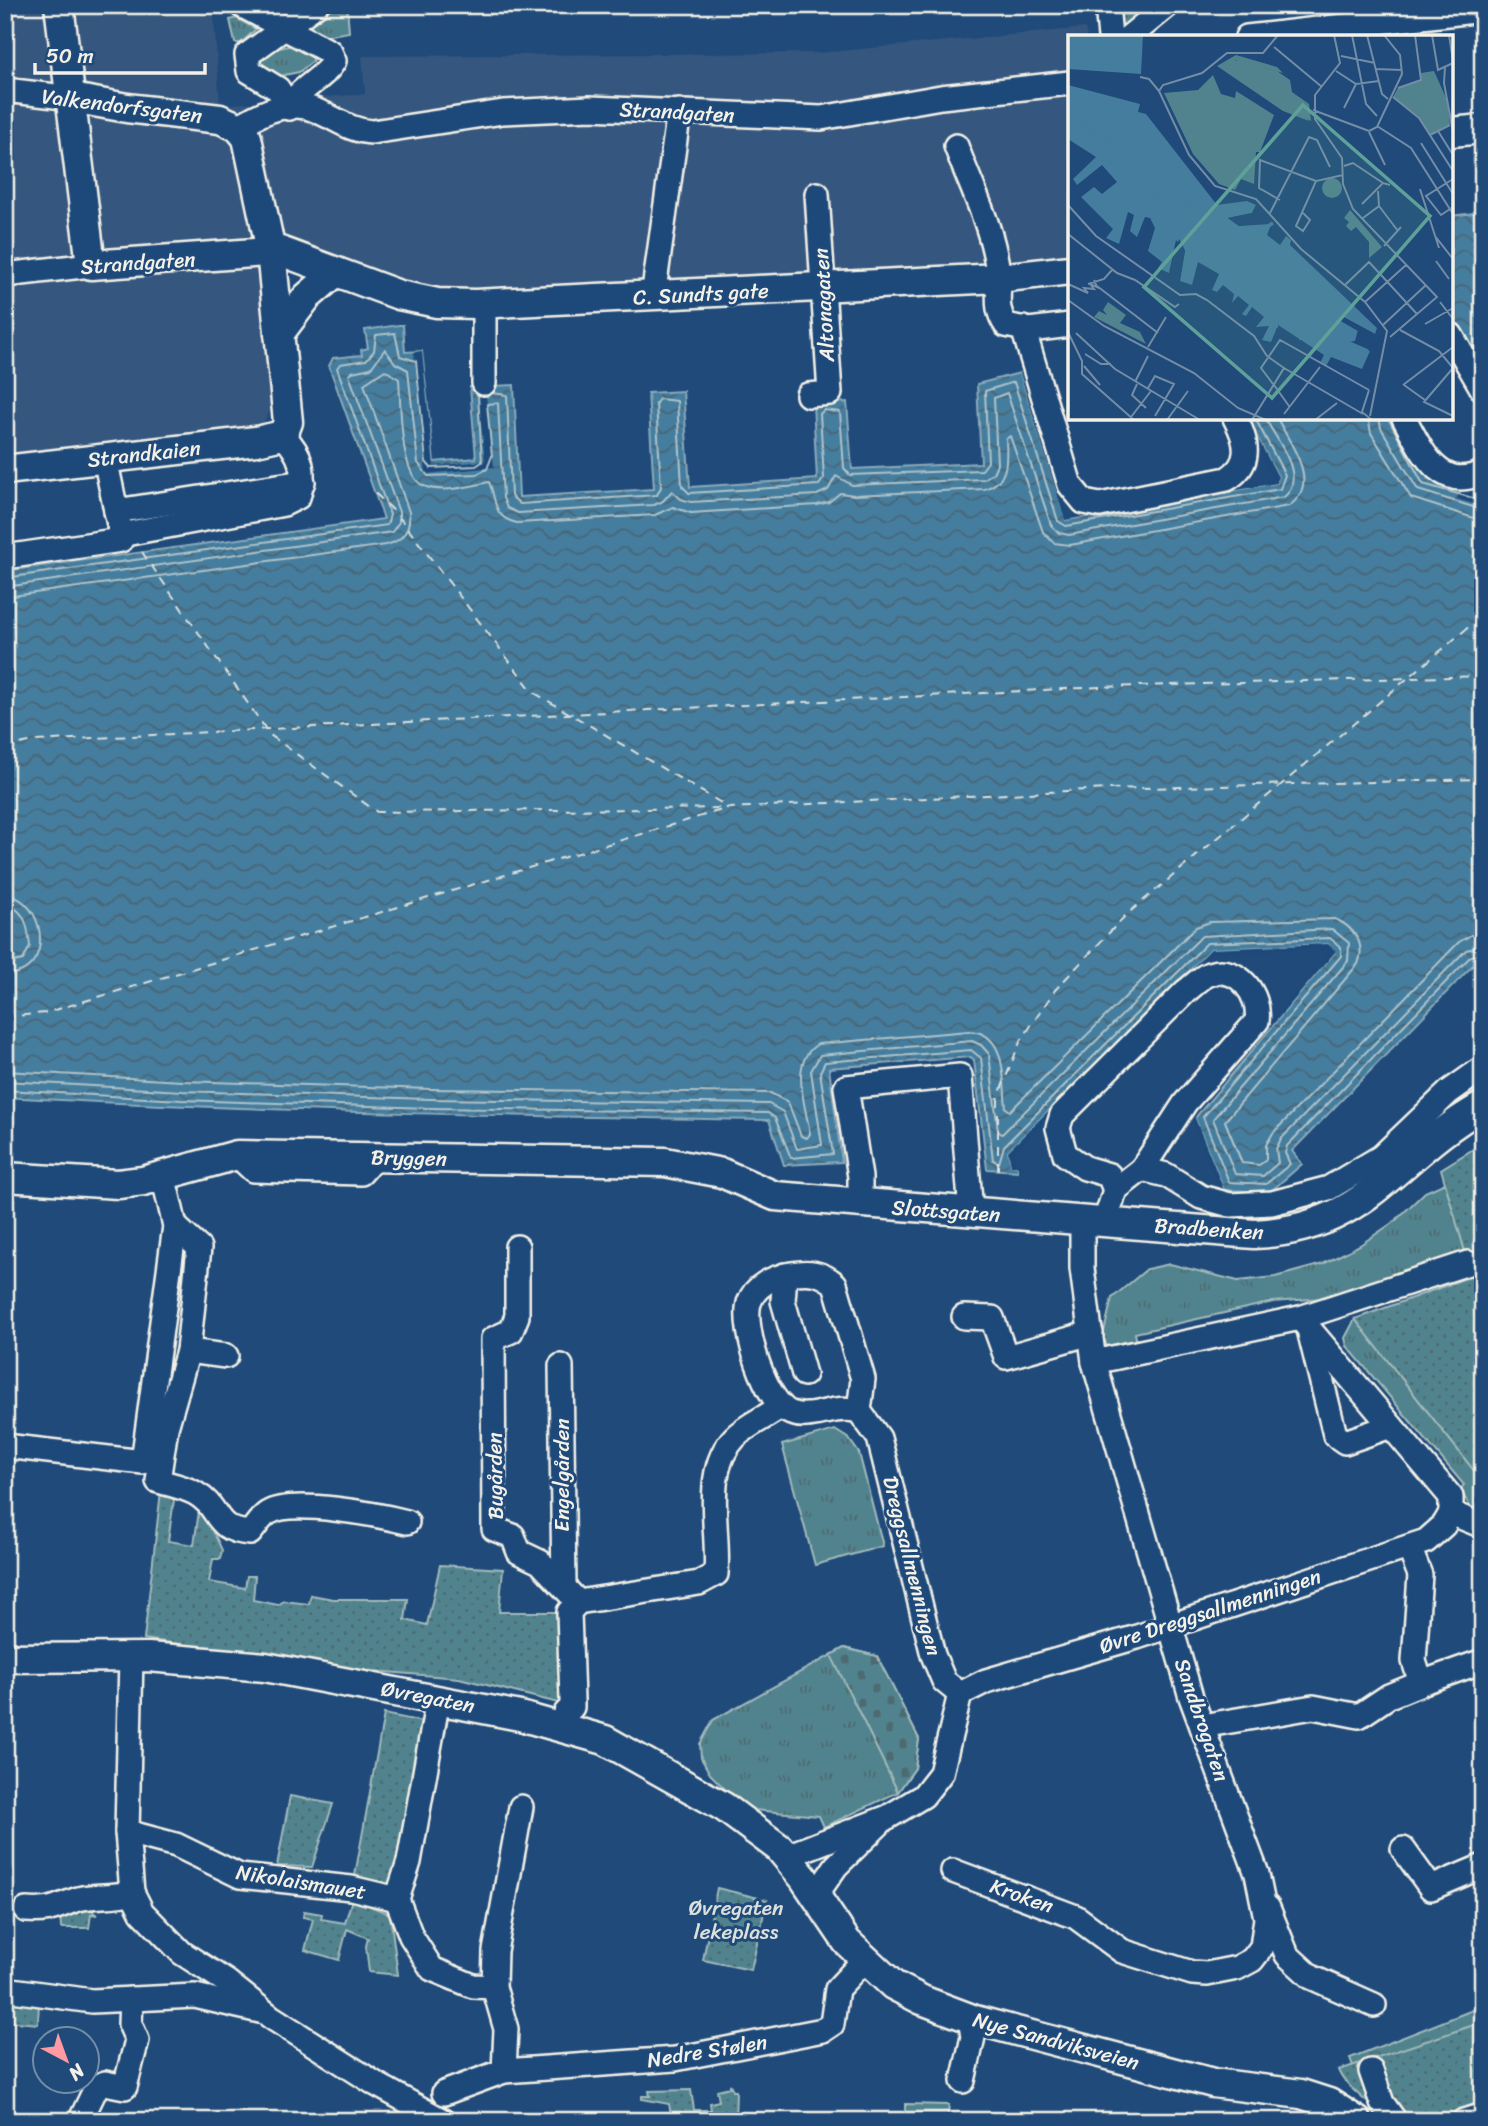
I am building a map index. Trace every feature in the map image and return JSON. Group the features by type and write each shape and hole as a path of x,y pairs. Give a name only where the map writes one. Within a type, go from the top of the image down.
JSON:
{"main road":[{"path":"59,5 91,265"},
{"name":"Valkendorfsgaten","path":"72,97 127,108 220,119 238,127"},
{"path":"238,127 247,138 252,152 271,251 288,422 283,435"},
{"path":"1453,132 1483,129"},
{"name":"Strandgaten","path":"91,265 271,251"},
{"name":"C. Sundts gate","path":"271,251 280,251 419,300 484,304 999,278 1068,270"},
{"path":"279,334 307,297 336,272"},
{"name":"Strandkaien","path":"5,470 241,444 283,435"},
{"name":"Bradbenken","path":"1093,1221 1254,1234 1283,1233 1319,1224 1346,1211 1374,1192 1431,1139 1483,1106"},
{"name":"Bryggen","path":"5,1177 118,1184 237,1155 665,1162 722,1173 775,1196 810,1200"},
{"name":"Slottsgaten","path":"810,1200 1093,1221"},
{"name":"Øvregaten","path":"5,1658 131,1657 218,1661 265,1667 530,1718 605,1741 724,1807 802,1876"},
{"name":"Nye Sandviksveien","path":"802,1876 847,1942 893,1985 922,2000 970,2018 1213,2083 1300,2094 1329,2103 1357,2121"}],"street":[{"path":"238,127 258,114 289,108 298,94 330,68 334,61 330,52 240,5"},
{"path":"289,108 278,89 248,71 247,55 316,5"},
{"path":"1107,5 1110,35"},
{"path":"1131,35 1168,5"},
{"path":"1264,35 1483,10"},
{"name":"Strandgaten","path":"289,108 305,107 357,131 372,132 503,112 590,108 821,118 943,103 1068,83"},
{"name":"Valkendorfsgaten","path":"5,90 72,97"},
{"path":"653,297 680,111"},
{"path":"956,146 995,248 999,278 998,312 1006,325 1023,328 1068,325"},
{"name":"Altonagaten","path":"808,395 830,393 817,194"},
{"name":"Strandgaten","path":"5,275 91,265"},
{"path":"484,304 484,383"},
{"path":"1023,328 1070,485 1084,502 1100,505 1227,479 1240,471 1246,457 1245,443 1236,420"},
{"path":"1453,338 1483,390"},
{"path":"1405,420 1429,463 1439,472 1462,478 1483,472"},
{"path":"120,535 284,504 298,497 303,482 300,459 283,435"},
{"path":"5,557 121,540 105,458"},
{"path":"116,511 303,482"},
{"path":"1222,972 1234,976 1254,994 1259,1009 1257,1021 1185,1103 1142,1169 1115,1191 1109,1175 1085,1168 1065,1154 1058,1128 1062,1115 1186,991 1207,975 1222,972"},
{"path":"1142,1169 1167,1175 1200,1197 1230,1205 1272,1203 1329,1188 1354,1176 1381,1157 1450,1092 1483,1068"},
{"path":"860,1204 860,1177 846,1087 960,1076 971,1213"},
{"path":"5,1446 143,1462 175,1226 163,1175"},
{"name":"Sandbrogaten","path":"1089,1925 1109,1945 1122,1951 1207,1974 1237,1968 1252,1960 1262,1947 1266,1918 1263,1895 1202,1726 1170,1624 1094,1362 1082,1268 1093,1221 1115,1191"},
{"path":"175,1226 199,1248 188,1351 166,1428 158,1481 194,1492 214,1511 220,1524 231,1531 250,1533 267,1513 280,1509 348,1510 407,1522"},
{"name":"Bugården","path":"517,1247 517,1316 511,1331 493,1339 494,1529 513,1536 519,1552 540,1562 571,1593"},
{"path":"1094,1362 1304,1323 1468,1263"},
{"path":"807,1271 826,1276 835,1284 863,1379 859,1411 840,1407 808,1416 790,1413 774,1400 757,1362 748,1322 749,1303 757,1290 785,1275 807,1271"},
{"path":"785,1275 783,1301 804,1374"},
{"path":"964,1317 992,1318 1006,1357 1091,1333"},
{"path":"1304,1323 1451,1497 1451,1513 1483,1526"},
{"path":"1304,1323 1335,1435 1345,1442 1391,1426"},
{"path":"188,1351 226,1356"},
{"name":"Engelgården","path":"561,1366 571,1593"},
{"path":"566,1713 572,1707 569,1612 571,1593 699,1583 716,1574 715,1487 721,1455 736,1436 781,1406"},
{"name":"Dreggsallmenningen","path":"859,1411 879,1438 933,1655 944,1681 960,1694"},
{"name":"Øvre Dreggsallmenningen","path":"960,1694 986,1681 1426,1541 1444,1525 1451,1513"},
{"path":"1409,1547 1420,1576 1413,1661 1421,1682"},
{"path":"131,1657 127,1832 132,1887 142,1912 181,1953 263,2011 339,2061 443,2121"},
{"path":"1202,1726 1313,1707 1359,1716 1389,1696 1483,1661"},
{"path":"802,1876 923,1796 941,1773 960,1694"},
{"path":"439,1699 409,1862 397,1899 407,1928 432,1969 473,1986 494,1987"},
{"path":"504,2071 506,2029 494,1987 498,1930 521,1807"},
{"path":"802,1876 844,1857 888,1817"},
{"name":"Nikolaismauet","path":"127,1832 176,1846 240,1876 351,1888 397,1899"},
{"path":"1403,1849 1432,1888 1483,1866"},
{"name":"Kroken","path":"953,1871 1063,1912 1089,1925"},
{"path":"26,1910 49,1912 78,1899 116,1897 132,1887"},
{"path":"1263,1895 1287,1955 1311,1977 1374,2005"},
{"name":"Nedre Stølen","path":"444,2093 504,2071 675,2059 823,2030 832,2024 837,1989 864,1959"},
{"path":"5,1989 82,2001 195,1996 250,2011 263,2011"},
{"path":"80,2121 97,2086 106,2083 125,2087 137,2040 130,2024 131,1999"},
{"path":"963,2081 973,2036 970,2018"},
{"path":"1371,2071 1382,2103 1395,2121"},
{"path":"1464,2121 1483,2115"}],"shaded area":[{"path":"5,5 213,5 220,105 365,94 362,56 818,53 1085,28 1087,35 1068,35 1068,270 461,297 271,258 270,410 264,422 245,431 5,461"}],"green space":[{"path":"347,5 349,32 325,36 307,27 332,8"},
{"path":"1112,5 1157,5 1121,34"},
{"path":"236,18 256,29 241,43 235,43 230,20"},
{"path":"293,45 312,53 313,61 299,72 275,77 259,66 258,59 270,50"},
{"path":"1483,1143 1483,1482 1355,1319 1472,1276 1441,1169"},
{"path":"1445,1183 1467,1251 1336,1297 1273,1302 1135,1333 1139,1353 1112,1359 1103,1336 1112,1298 1147,1269 1170,1264 1238,1281 1275,1277 1323,1264 1360,1245 1395,1221 1425,1192"},
{"path":"1355,1319 1483,1482 1483,1498 1473,1512 1460,1489 1464,1485 1347,1346 1345,1338"},
{"path":"835,1430 849,1439 859,1453 883,1546 815,1565 782,1445"},
{"path":"161,1491 174,1500 168,1541 194,1545 200,1504 222,1550 220,1559 213,1559 209,1582 245,1588 247,1576 255,1576 253,1600 278,1605 284,1601 309,1604 311,1595 333,1599 408,1599 405,1620 427,1625 440,1565 503,1569 499,1612 561,1612 566,1705 459,1678 361,1670 144,1639"},
{"path":"844,1648 877,1656 919,1739 915,1768 898,1792 824,1827 819,1816 754,1810 731,1795 710,1774 701,1758 700,1744 713,1720"},
{"path":"844,1648 877,1656 919,1739 915,1768 898,1792 831,1655"},
{"path":"384,1714 428,1723 394,1891 354,1881"},
{"path":"290,1796 333,1804 312,1867 277,1866"},
{"name":"Øvregaten lekeplass","path":"717,1888 767,1900 751,1970 703,1960"},
{"path":"352,1899 390,1914 398,1975 369,1972 366,1946 368,1938 347,1929 339,1960 305,1950 313,1919 303,1917 304,1911 322,1914 321,1919 345,1923"},
{"path":"93,1902 93,1912 97,1915 91,1914 89,1928 61,1928 60,1913"},
{"path":"5,1999 39,2001 38,2024 5,2021"},
{"path":"1483,2006 1483,2037 1355,2071 1350,2058"},
{"path":"1483,2022 1483,2121 1387,2121 1348,2084 1339,2070"},
{"path":"730,2084 733,2091 736,2091 735,2121 695,2121 671,2115 669,2104 642,2099 642,2096 650,2096 649,2091 691,2090 694,2110 711,2110 710,2103 719,2101 717,2090 730,2087"},
{"path":"905,2104 949,2105 947,2121 905,2121"}],"water":[{"path":"1483,212 1483,370 1453,318 1453,216"},
{"path":"403,325 405,352 422,351 434,462 476,458 470,387 514,385 519,497 654,489 648,393 683,391 690,487 817,479 813,404 847,402 852,469 981,463 977,384 1020,373 1066,520 1277,483 1278,477 1248,420 1394,420 1428,479 1483,495 1483,962 1477,961 1292,1151 1302,1164 1270,1192 1224,1190 1195,1118 1335,952 1328,944 1211,949 1008,1151 1011,1165 1018,1166 1018,1171 987,1169 974,1060 971,1057 829,1068 842,1162 784,1165 769,1120 292,1110 5,1097 5,949 14,947 5,908 5,571 384,519 329,366 333,358 362,355 361,350 368,348 365,330"}],"pier":[{"path":"422,351 434,466 485,461 478,396 486,395 494,467 426,474 414,352"},
{"path":"1023,372 1068,516 1274,480 1244,420 1248,420 1278,477 1277,483 1065,520 1020,373"},
{"path":"1394,420 1430,476 1483,492 1483,507 1457,499 1460,488 1428,479"},
{"path":"1328,944 1336,951 1196,1114 1195,1118 1224,1190 1220,1190 1192,1120 1193,1112 1331,952 1326,948 1212,952 1012,1153 1014,1162 1021,1164 1022,1172 1018,1171 1018,1166 1011,1166 1008,1151 1211,949"}],"ferry route":[{"path":"375,493 396,513 533,692 728,807"},
{"path":"142,552 270,735 377,812 729,808 1107,789 1483,779"},
{"path":"998,1170 998,1097 1020,1042 1055,990 1125,916 1483,615"},
{"path":"5,747 34,741 1102,687 1483,676"},
{"path":"5,1017 45,1013 725,809"}]}
